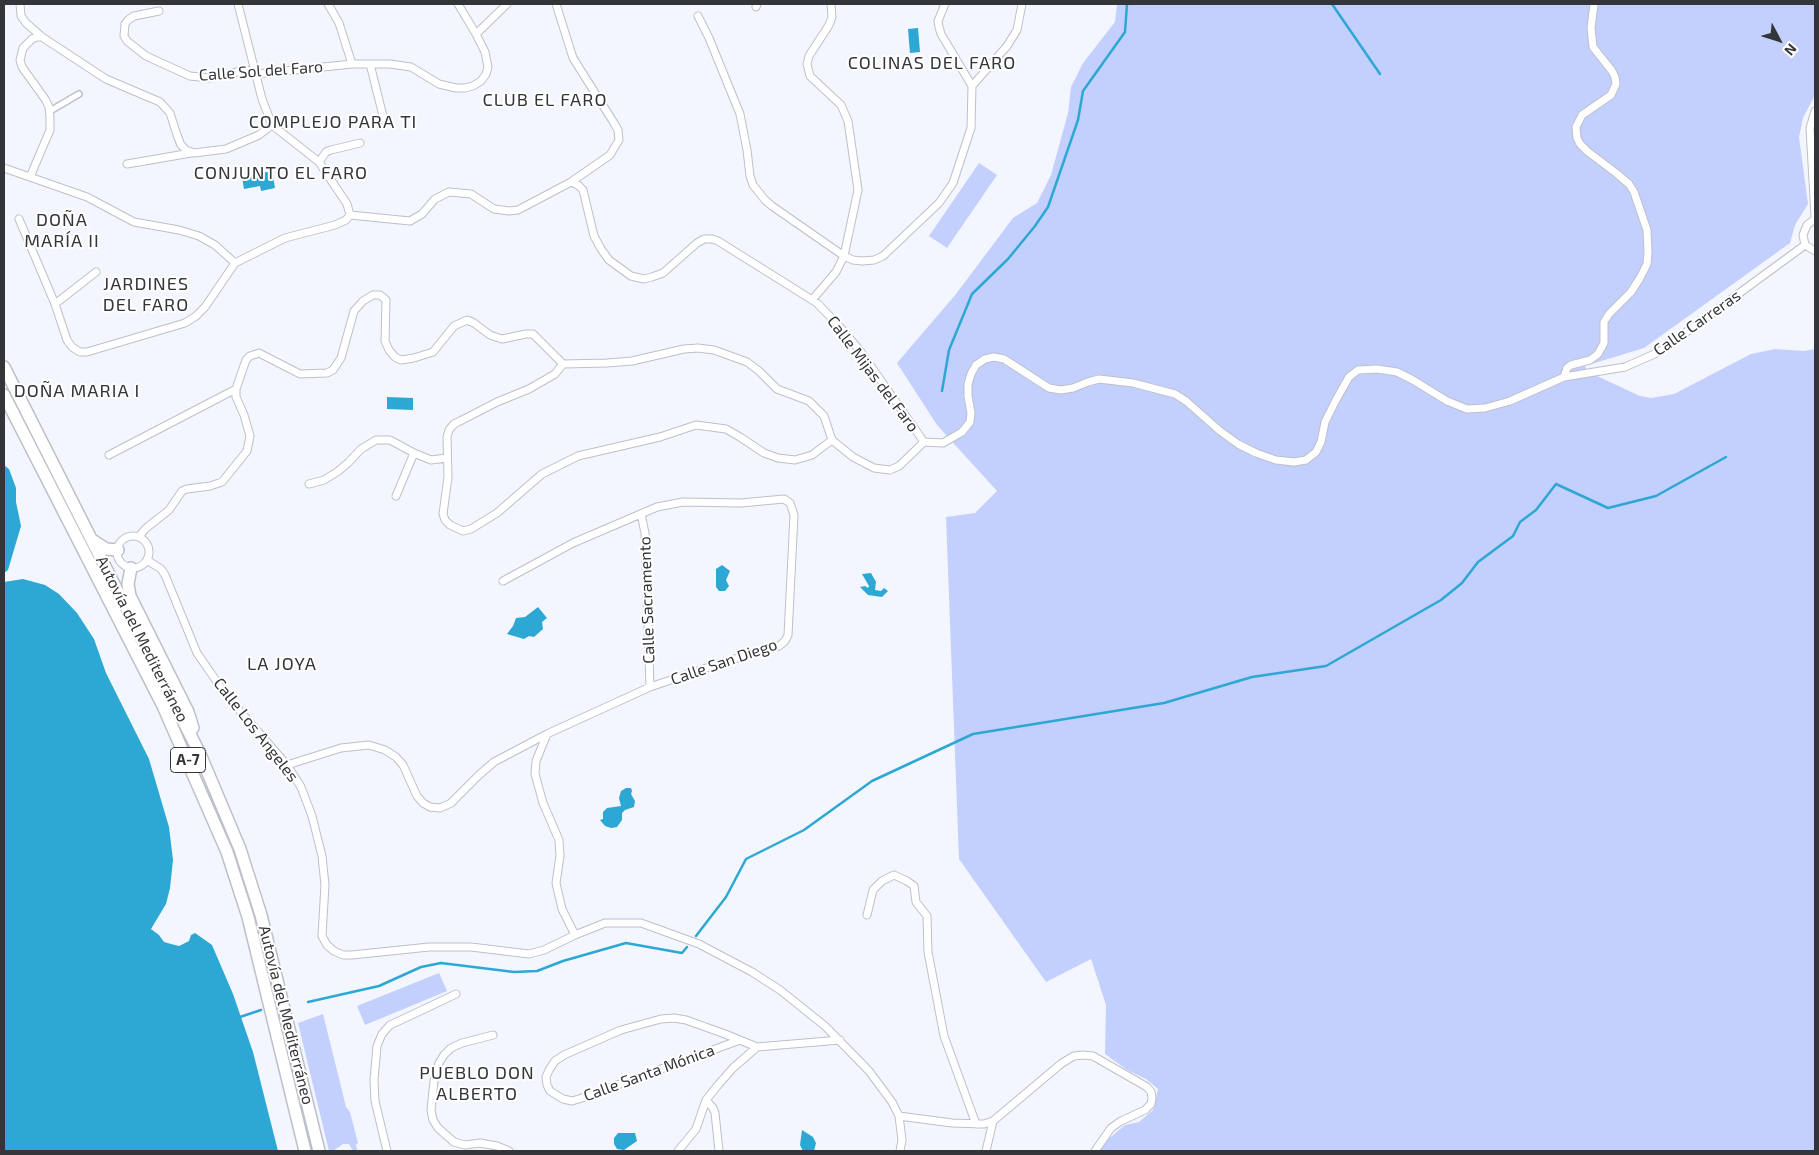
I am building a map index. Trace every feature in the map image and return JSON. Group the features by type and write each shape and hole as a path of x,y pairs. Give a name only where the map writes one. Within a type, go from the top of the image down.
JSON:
{"highway":[{"name":"Autovía del Mediterráneo","path":"4,367 200,754 240,849 261,915 319,1151"},
{"name":"Autovía del Mediterráneo","path":"4,395 163,706 227,852 248,917 305,1151"},
{"path":"91,540 106,549 118,550"},
{"path":"131,568 128,584 130,596 188,712 200,754"}],"street":[{"path":"20,4 21,16 42,37 106,79 160,102 170,113 181,145 186,150 194,153"},
{"path":"238,4 262,100 272,125 319,162 347,204 350,215"},
{"path":"328,4 339,23 352,64"},
{"path":"458,4 476,34 506,4"},
{"path":"350,215 410,221 422,214 434,199 450,192 471,194 494,209 510,212 518,210 571,182 610,155 619,140 614,123 573,58 556,4"},
{"path":"812,300 836,272 844,256 858,190 848,121 840,105 810,76 807,64 809,56 829,25 832,17 831,4"},
{"path":"698,16 740,114 753,185 772,206 844,256 853,260 864,261 874,260 883,256 940,202 953,183 971,128 973,113 972,86 939,28 938,21 945,4"},
{"path":"972,86 1007,46 1017,30 1022,4"},
{"path":"139,537 145,529 169,510 182,491 222,482 248,452 250,436 244,414 236,397 236,389 246,360 255,353 263,354 300,374 320,374 333,370 341,358 354,311 368,297 376,294 384,297 387,304 384,341 395,357 402,360 433,352 454,326 467,320 490,335 502,339 533,334 563,364 607,364 632,361 684,349 714,350 746,362 759,371 777,389 809,401 824,416 832,440 864,463 874,468 890,470 899,466 924,442 943,443 962,432 970,422 968,384 971,374 976,365 984,359 994,357 1004,359 1018,366 1049,388 1061,390 1099,379 1133,383 1174,394 1186,401 1238,444 1276,460 1294,462 1306,460 1316,452 1336,400 1349,377 1358,370 1377,369 1397,372 1448,401 1467,409 1485,408 1510,401 1564,377 1567,368 1571,365 1590,360 1598,354 1604,343 1604,322 1609,314 1631,292 1646,264 1648,252 1647,230 1634,192 1629,184 1587,151 1577,138 1576,127 1582,115 1611,95 1616,84 1612,70 1593,48 1591,28 1594,4"},
{"name":"Calle Sol del Faro","path":"159,11 134,16 125,24 124,36 127,41 146,56 185,74 199,78 246,70 256,74 352,64 370,64 412,67 439,84 456,88 473,86 481,81 488,67 485,52 476,34"},
{"path":"30,177 50,130 50,111 45,99 22,67 20,60 23,48 32,39 42,37"},
{"path":"370,64 384,120"},
{"path":"50,111 78,94"},
{"path":"1815,111 1810,128 1815,218 1810,221 1804,230 1803,240 1805,245 1815,251"},
{"path":"127,164 226,148 243,143 259,135 272,125"},
{"path":"319,162 326,152 360,142"},
{"path":"5,170 87,197 134,222 179,230 199,236 235,262"},
{"name":"Calle Mijas del Faro","path":"571,182 583,190 594,236 601,249 609,260 631,276 644,279 658,275 672,266 697,243 712,238 823,308 861,352 924,442"},
{"path":"20,218 55,304 67,340 72,347 80,352 87,352 185,324 205,307 235,262 285,238 335,225 346,220 350,215"},
{"name":"Calle Carreras","path":"1564,377 1625,367 1659,352 1805,245"},
{"path":"55,304 96,272"},
{"path":"563,364 555,374 530,389 497,402 454,424 448,430 448,477 443,514 445,520 450,525 463,531 471,530 496,513 542,474 578,456 597,450 660,437 696,426 726,430 740,436 764,453 778,458 795,460 812,455 832,440"},
{"path":"109,455 236,389"},
{"path":"309,484 324,480 337,472 361,449 376,440 390,440 431,460 447,458"},
{"path":"396,496 414,453"},
{"name":"Calle San Diego","path":"287,766 341,748 369,745 385,750 396,757 403,764 417,796 423,803 430,807 440,808 451,803 494,762 547,734 650,687 779,646 785,642 788,635 794,515 790,503 784,499 741,503 683,502 657,507 574,543 503,581"},
{"name":"Calle Sacramento","path":"641,514 645,533 650,687"},
{"path":"139,537 143,539 148,547 147,560 140,566 131,568 122,564 118,555 119,545 125,538 139,537"},
{"name":"Calle Los Angeles","path":"147,560 161,569 165,575 197,653 226,695 287,766 301,787 312,816 322,856 325,885 322,936 327,945 334,951 343,955 352,955 429,947 471,947 529,954 544,950 605,923 641,923 699,944 752,972 780,990 825,1026 869,1071 885,1091 899,1116 902,1140 900,1151"},
{"path":"547,734 536,761 535,774 543,803 559,840 560,856 556,883 562,909 575,935"},
{"path":"867,915 873,890 882,881 894,875 914,886 916,902 927,916 928,952 944,1036 976,1124"},
{"path":"386,1151 375,1101 374,1080 377,1046 382,1034 390,1025 456,994"},
{"name":"Calle Santa Mónica","path":"740,1040 572,1101 550,1091 547,1085 546,1077 548,1070 555,1061 564,1055 621,1030 661,1019 674,1018 686,1020 740,1040 757,1047"},
{"path":"493,1035 462,1043 451,1048 444,1055 439,1063 434,1080 431,1110 433,1120 438,1128 454,1142 465,1145 497,1146 509,1151"},
{"path":"678,1151 696,1129 706,1100 733,1068 757,1047 840,1040"},
{"path":"899,1116 952,1123 984,1124 993,1121 1062,1063 1074,1056 1093,1056 1147,1087 1151,1092 1152,1098 1150,1104 1140,1114 1130,1116 1111,1128 1096,1151"},
{"path":"706,1100 713,1108 719,1151"},
{"path":"986,1151 993,1121"}],"shaded area":[{"path":"1117,4 1815,4 1815,95 1803,118 1799,137 1808,204 1795,225 1790,243 1644,348 1585,366 1589,376 1597,376 1640,396 1651,398 1674,394 1751,354 1775,349 1804,351 1815,349 1815,1151 1100,1151 1107,1140 1125,1125 1139,1122 1153,1110 1158,1089 1146,1079 1127,1070 1105,1054 1106,1005 1091,959 1046,982 959,859 946,517 975,513 997,491 937,425 897,363 956,294 1013,218 1037,203 1051,175 1068,113 1071,87 1083,63 1115,22"},
{"path":"918,28 920,52 910,53 908,29"},
{"path":"979,163 997,175 947,248 929,236"},
{"path":"272,171 275,188 261,191 260,186 244,189 242,177"},
{"path":"387,397 413,398 413,410 387,409"},
{"path":"4,465 9,469 16,488 16,502 21,526 8,570 4,573"},
{"path":"722,565 730,571 726,580 729,586 725,591 719,591 716,587 716,569"},
{"path":"871,573 876,582 875,590 881,591 884,588 888,591 882,597 868,595 860,587 865,586 868,588 869,586 862,574"},
{"path":"23,579 45,585 59,594 77,613 94,639 106,673 149,759 169,827 173,860 166,904 151,929 164,942 171,944 179,946 189,941 191,935 195,933 212,945 233,994 253,1052 278,1151 4,1151 4,582"},
{"path":"538,607 547,618 542,622 543,629 534,637 529,636 524,639 507,634 516,618 525,617"},
{"path":"631,788 631,794 635,801 634,807 622,813 622,820 617,827 605,826 600,820 603,819 603,812 607,808 621,806 619,798 621,791"},
{"path":"439,973 447,991 365,1025 357,1006"},
{"path":"323,1014 346,1107 350,1112 358,1143 356,1144 357,1150 360,1151 353,1151 349,1144 343,1144 333,1151 329,1151 298,1023"},
{"path":"802,1130 813,1137 816,1143 814,1151 803,1151 800,1145"},
{"path":"618,1133 635,1133 637,1141 624,1150 617,1149 614,1144 614,1138"}],"waterway":[{"path":"942,391 949,350 972,294 1008,259 1048,207 1078,120 1083,91 1125,32 1127,4"},
{"path":"1332,4 1380,74"},
{"path":"696,936 726,897 746,859 804,830 872,781 973,734 1164,703 1252,677 1326,666 1441,600 1462,583 1478,562 1513,536 1520,522 1536,510 1556,484 1608,508 1656,496 1726,457"},
{"path":"308,1002 379,986 421,967 441,963 514,972 537,971 563,961 626,943 682,953 687,947"},
{"path":"240,1017 261,1010"}],"district":[{"name":"COLINAS DEL FARO","path":"932,63"},
{"name":"CLUB EL FARO","path":"545,100"},
{"name":"COMPLEJO PARA TI","path":"333,122"},
{"name":"CONJUNTO EL FARO","path":"281,173"},
{"name":"DOÑA MARÍA II","path":"62,230"},
{"name":"JARDINES DEL FARO","path":"146,294"},
{"name":"DOÑA MARIA I","path":"77,391"},
{"name":"LA JOYA","path":"282,664"},
{"name":"PUEBLO DON ALBERTO","path":"477,1083"}]}
